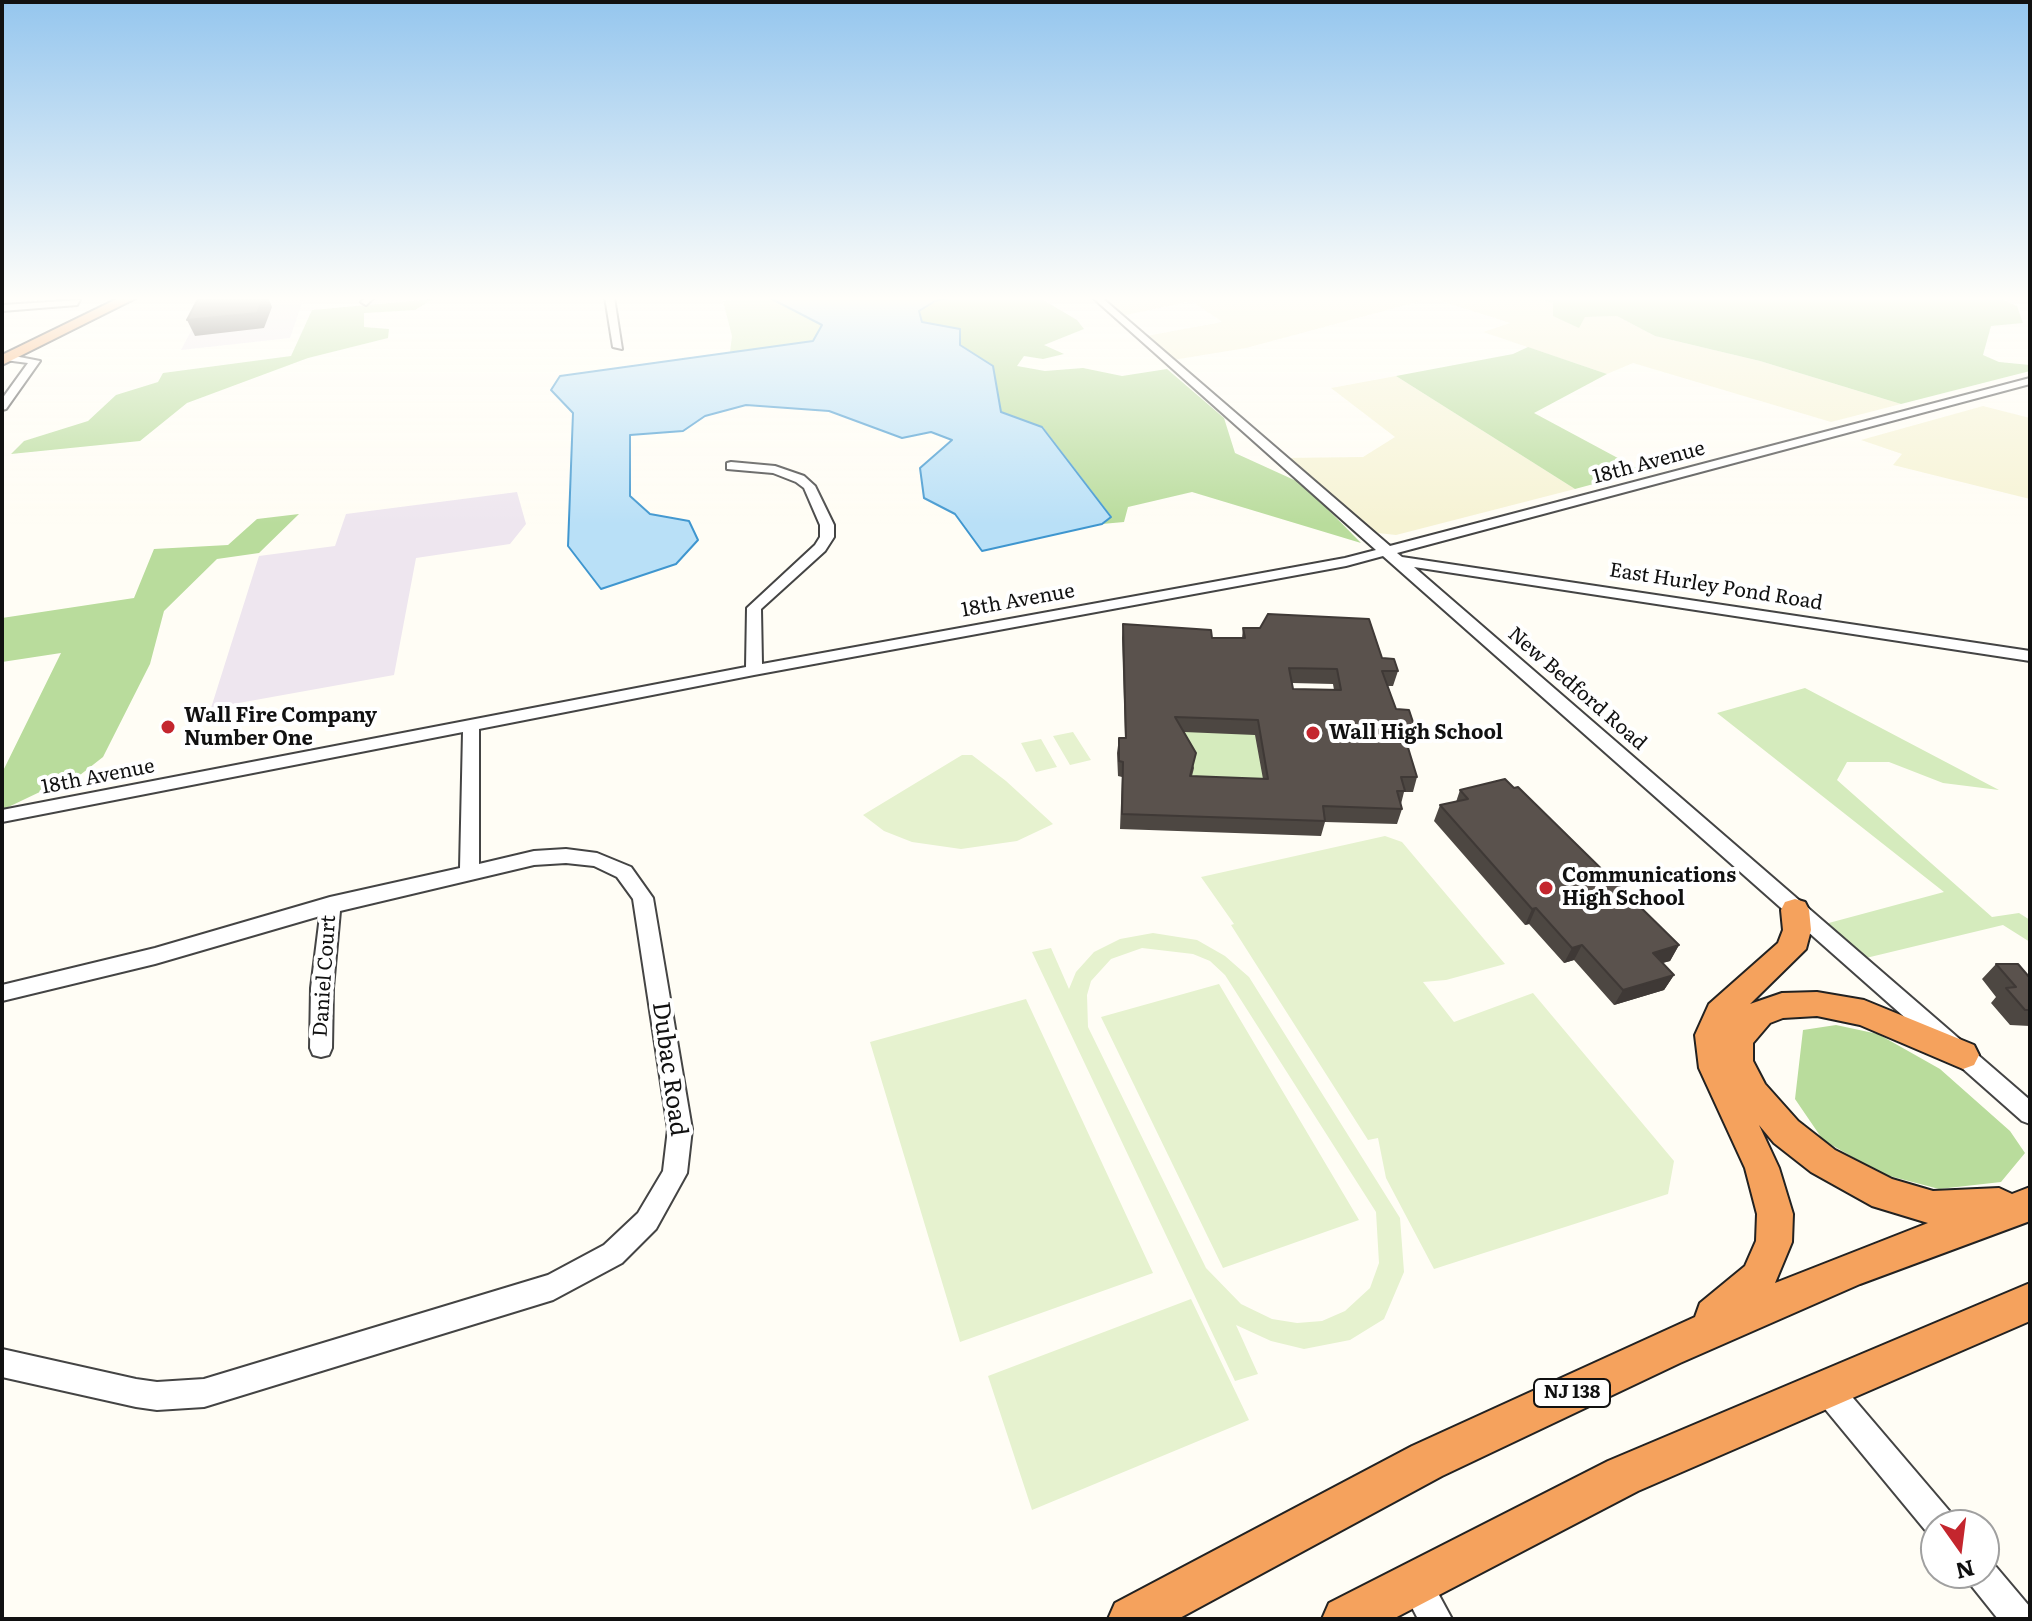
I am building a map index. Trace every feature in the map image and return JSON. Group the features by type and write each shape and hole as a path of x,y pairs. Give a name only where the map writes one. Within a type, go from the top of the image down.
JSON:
{"highway":[{"path":"1666,1349 1748,1291 1770,1255 1774,1228 1772,1199 1762,1168 1715,1068 1711,1035 1720,1013 1791,949 1797,930 1795,910"},
{"path":"1963,1055 1864,1013 1817,1004 1782,1006 1759,1014 1743,1029 1737,1043 1742,1076 1770,1116 1803,1147 1844,1174 1885,1194 1933,1208 2030,1203"},
{"name":"NJ 138","path":"1131,1619 1427,1461 1666,1349 1854,1268 2030,1203"},
{"path":"1345,1619 1623,1476 2030,1302"}],"street":[{"path":"2,407 27,373"},
{"name":"New Bedford Road","path":"1182,373 2030,1114"},
{"name":"18th Avenue","path":"2,816 754,670 1392,556 2030,381"},
{"path":"731,466 775,470 800,479 809,486 827,525 827,537 820,548 754,608 754,670"},
{"name":"East Hurley Pond Road","path":"1392,556 2030,656"},
{"path":"1305,570 1363,563 1412,575"},
{"path":"469,872 471,727"},
{"name":"Dubac Road","path":"2,993 155,956 330,904 534,858 576,856 615,867 633,880 641,893 680,1129 680,1149 664,1197 631,1238 593,1268 553,1287 204,1393 157,1396 136,1393 2,1363"},
{"name":"Daniel Court","path":"321,1048 330,904"},
{"path":"1826,1388 1928,1509"},
{"path":"1415,1582 1436,1619"},
{"path":"1994,1589 2019,1619"}],"shaded area":[{"path":"1665,373 1798,373 1901,404 1831,422"},
{"path":"1396,376 1575,489 1396,535 1378,533 1283,458 1363,457 1395,437 1331,388"},
{"path":"1983,406 2030,418 2030,499 1893,465 1902,454 1861,440"},
{"path":"517,492 526,524 510,544 416,558 394,675 211,708 259,556 335,546 346,514"}],"green space":[{"path":"163,373 269,373 187,403 140,441 11,454 24,441 88,421 116,395 158,382"},
{"path":"994,373 1106,373 1122,376 1171,373 1224,418 1235,453 1303,484 1361,543 1192,492 1128,507 1124,522 1102,524 1111,516 1043,427 1001,413"},
{"path":"1414,373 1607,374 1534,413 1642,471 1575,489 1396,376"},
{"path":"1798,373 2024,373 1901,404"},
{"path":"299,514 259,553 217,559 164,611 150,664 103,757 66,786 44,790 2,810 2,773 61,653 2,662 2,618 134,598 154,549 228,545 257,519"},
{"path":"1805,688 1999,790 1943,783 1889,762 1847,762 1837,780 1992,917 2019,913 2030,920 2030,942 2003,925 1866,958 1825,924 1944,892 1717,713"},
{"path":"1179,723 1259,735 1264,785 1180,791"},
{"path":"1073,732 1091,760 1070,765 1053,736"},
{"path":"1041,739 1057,767 1036,772 1021,743"},
{"path":"962,755 972,755 1053,824 1017,841 961,849 912,842 884,831 863,815"},
{"path":"1385,836 1402,842 1505,964 1446,980 1423,982 1454,1022 1533,993 1674,1161 1668,1194 1434,1269 1386,1178 1378,1138 1368,1140 1231,925 1234,924 1201,877"},
{"path":"1153,933 1197,940 1225,956 1249,977 1400,1218 1404,1272 1384,1319 1350,1340 1304,1349 1271,1341 1236,1325 1258,1374 1235,1381 1032,952 1051,948 1069,989 1076,972 1094,952 1120,939","holes":["1142,948 1193,954 1210,961 1225,975 1376,1212 1379,1263 1370,1288 1345,1311 1322,1321 1297,1323 1272,1319 1241,1304 1206,1268 1088,1027 1087,995 1091,981 1111,959"]},
{"path":"1219,984 1359,1220 1223,1268 1101,1017"},
{"path":"1026,999 1153,1273 960,1342 870,1042"},
{"path":"1836,1025 1878,1034 1940,1069 2010,1131 2025,1153 2001,1182 1939,1189 1882,1174 1823,1140 1795,1099 1803,1030"},
{"path":"1191,1299 1249,1420 1032,1510 988,1376"}],"water":[{"path":"584,373 994,373 1001,412 1042,427 1111,517 1102,524 982,551 955,514 924,498 920,468 952,440 931,432 902,438 829,411 746,405 705,416 683,431 630,435 630,496 650,514 689,521 698,540 676,564 601,589 568,546 573,413 551,390 560,376"}],"building":[{"name":"Wall High School","path":"1268,614 1369,619 1382,658 1394,659 1398,671 1382,671 1396,709 1409,710 1415,728 1402,728 1417,777 1401,777 1405,791 1397,791 1402,809 1323,806 1325,821 1122,814 1123,762 1119,761 1119,738 1126,738 1123,624 1211,630 1212,638 1245,638 1243,628 1260,628","holes":["1289,668 1337,669 1341,690 1293,689","1175,717 1258,720 1268,779 1190,776 1196,753"]},
{"name":"Communications High School","path":"1505,779 1514,788 1518,787 1679,945 1653,953 1674,975 1623,990 1582,945 1572,948 1536,908 1532,909 1440,805 1468,799 1460,790"},
{"path":"1996,964 2018,964 2030,978 2030,1010 2025,1010 2006,988 2016,987"}],"place":[{"name":"Wall Fire Company Number One","path":"168,727"},
{"name":"Wall High School","path":"1313,733"},
{"name":"Communications High School","path":"1546,888"}]}
